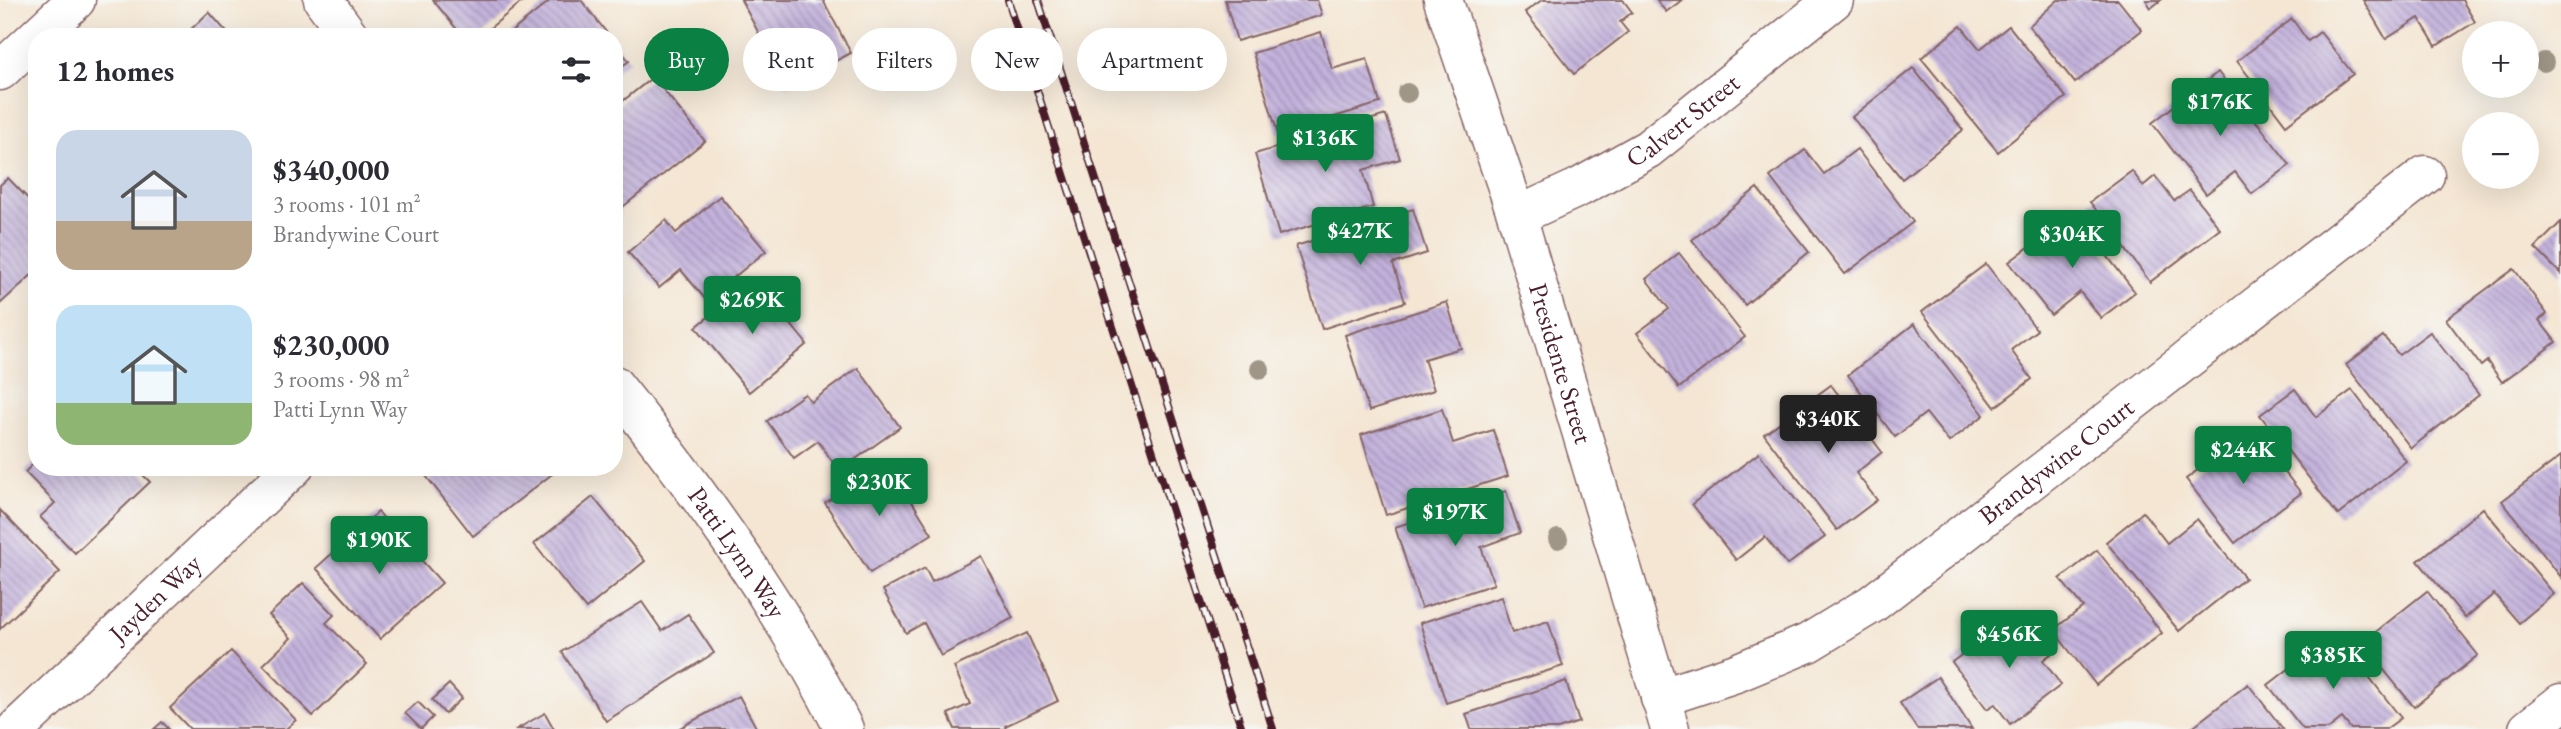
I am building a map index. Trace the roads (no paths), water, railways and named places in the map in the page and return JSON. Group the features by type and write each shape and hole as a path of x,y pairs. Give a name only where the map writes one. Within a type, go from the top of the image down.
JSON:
{"street":[{"path":"46,28 76,0"},
{"path":"323,0 343,28"},
{"name":"Presidente Street","path":"1443,0 1517,216 1665,713"},
{"name":"Calvert Street","path":"1517,216 1580,187 1648,149 1834,0"},
{"path":"0,71 28,45"},
{"name":"Brandywine Court","path":"1665,713 1736,673 1808,643 1872,604 2425,175"},
{"name":"Patti Lynn Way","path":"623,397 748,562 816,673 844,729"},
{"name":"Jayden Way","path":"16,729 284,476"},
{"path":"2528,729 2561,703"}],"railway":[{"path":"1008,0 1242,729"},
{"path":"1038,0 1273,729"}]}
